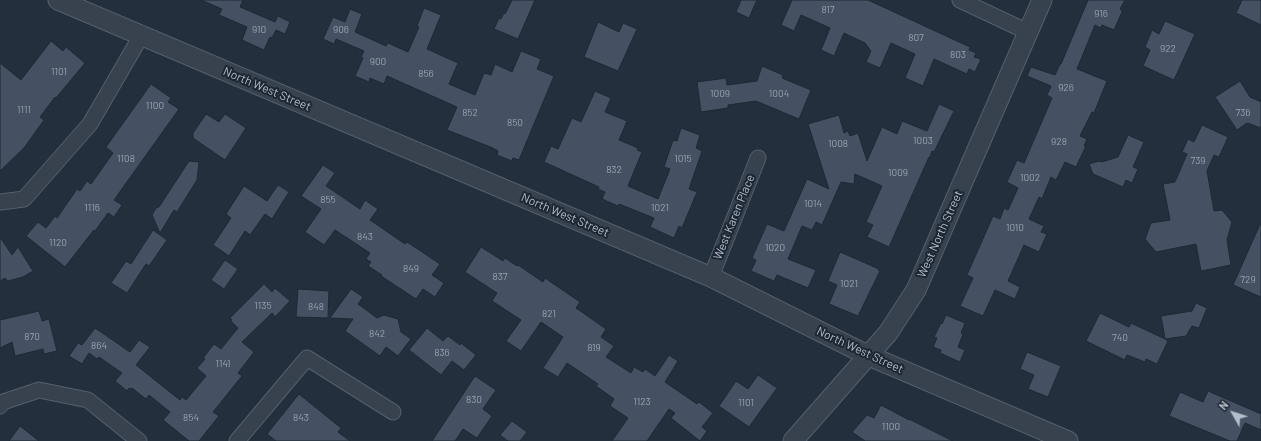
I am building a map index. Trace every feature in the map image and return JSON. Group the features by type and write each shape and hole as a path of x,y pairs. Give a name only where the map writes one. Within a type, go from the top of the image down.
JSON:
{"street":[{"name":"North West Street","path":"58,0 711,277 867,355 1063,440"},
{"path":"960,0 1028,32"},
{"name":"West North Street","path":"793,441 867,355 888,333 916,290 1042,0"},
{"path":"0,202 24,199 90,124 141,36"},
{"name":"West Karen Place","path":"711,277 758,158"},
{"path":"237,441 307,358 393,412"},
{"path":"0,406 3,402 40,390 88,400 139,441"}],"building":[{"path":"201,0 243,0 240,7 275,22 278,16 290,22 285,34 276,30 272,38 270,37 264,50 242,40 247,27 219,15 222,9"},
{"path":"512,0 535,0 518,39 494,29 499,18 501,19 504,13 505,14"},
{"path":"741,0 757,0 749,18 736,12"},
{"path":"792,0 868,0 970,47 969,50 976,53 974,57 981,59 975,72 969,69 967,74 934,59 923,86 905,78 915,54 891,43 880,68 866,62 871,51 865,43 844,33 834,56 821,50 830,28 801,15 794,31 781,25"},
{"path":"1088,0 1125,0 1120,9 1122,12 1114,30 1102,25 1101,28 1095,25 1077,69 1107,81 1094,113 1092,112 1080,136 1087,139 1084,146 1086,146 1076,167 1065,162 1056,180 1051,177 1042,199 1039,197 1029,219 1044,226 1041,232 1047,234 1039,252 1024,245 1008,281 1020,287 1015,299 995,290 983,316 960,306 973,278 967,275 993,216 1000,219 1004,208 1008,210 1018,188 1007,182 1017,160 1024,163 1052,98 1047,95 1051,86 1027,76 1031,67 1055,75"},
{"path":"1242,0 1261,0 1261,25 1236,13"},
{"path":"424,8 441,15 427,49 458,63 449,84 475,95 484,73 491,75 495,64 512,72 521,51 541,59 537,69 554,76 519,160 513,158 512,161 497,155 498,151 493,148 447,130 457,107 387,76 384,84 370,78 369,82 355,76 363,58 361,57 364,51 336,39 334,44 323,39 333,17 345,22 350,9 362,14 355,32 386,46 388,43 408,52 419,27 417,26"},
{"path":"1165,21 1195,34 1174,80 1143,66 1150,50 1145,47 1152,30 1159,34"},
{"path":"598,22 619,32 623,23 637,29 618,71 584,57"},
{"path":"51,41 63,51 66,47 85,63 56,98 55,97 40,117 44,120 24,148 0,171 0,63 21,80"},
{"path":"762,66 783,75 782,78 811,90 799,119 756,101 728,105 728,108 701,112 697,82 726,78 727,85 757,81"},
{"path":"1240,81 1250,97 1261,102 1261,128 1247,123 1237,130 1215,97"},
{"path":"151,84 171,98 168,102 179,109 114,200 122,205 114,217 108,213 65,267 26,236 38,222 46,228 55,216 57,218 77,189 80,191 87,181 91,184 113,153 106,147"},
{"path":"595,91 611,98 605,112 627,121 619,140 638,148 637,150 642,152 628,186 658,199 670,169 664,167 673,140 677,141 681,128 700,135 696,148 702,151 689,189 697,192 682,228 679,226 674,238 650,227 654,218 602,199 605,192 598,189 599,187 544,162 551,146 558,149 572,118 581,122"},
{"path":"939,104 954,111 934,152 932,151 929,157 889,247 867,237 873,225 866,222 882,186 855,174 854,184 841,182 822,225 816,222 812,230 802,226 788,259 816,270 808,288 777,275 774,281 751,271 756,260 752,258 767,224 784,231 807,179 829,189 808,124 839,115 844,133 848,131 850,136 858,133 867,161 882,127 897,134 902,121 927,131"},
{"path":"206,114 219,122 225,114 246,128 225,160 193,138 193,133"},
{"path":"1202,125 1228,137 1219,157 1214,155 1207,171 1214,211 1222,210 1232,222 1227,240 1231,265 1201,271 1196,244 1156,252 1145,239 1151,223 1170,220 1163,184 1175,182 1187,154 1182,152 1188,139 1194,142"},
{"path":"1128,135 1144,142 1133,167 1138,169 1132,183 1126,180 1123,187 1093,174 1089,164 1118,157"},
{"path":"189,161 199,162 197,180 177,212 174,210 160,233 152,215 156,208 159,207"},
{"path":"323,165 335,173 326,186 360,209 365,200 378,209 370,220 405,244 407,242 440,264 432,275 444,283 435,297 423,289 416,299 381,276 382,275 368,266 371,262 366,259 370,253 335,230 324,245 305,232 321,209 301,196"},
{"path":"278,185 289,192 272,219 265,214 250,235 245,231 229,256 213,245 231,218 226,214 244,186 267,201"},
{"path":"1261,222 1261,297 1233,285"},
{"path":"153,230 167,240 149,266 146,264 127,293 111,283 126,261 131,264"},
{"path":"0,237 12,255 18,247 33,271 23,277 8,281 5,278 0,281"},
{"path":"481,247 503,261 505,258 517,266 518,265 543,282 545,278 580,302 576,308 606,329 601,337 614,346 606,357 631,373 634,367 643,372 645,369 655,376 669,355 678,361 665,382 697,404 699,402 713,413 702,427 707,431 700,441 671,418 675,413 669,409 647,441 612,441 628,418 610,406 614,399 596,386 598,384 567,363 558,377 543,368 563,337 541,322 521,351 506,341 521,320 492,301 497,293 465,272"},
{"path":"840,252 879,269 878,270 880,271 858,316 829,304 837,285 828,281"},
{"path":"225,260 238,269 224,289 211,280"},
{"path":"264,284 272,292 275,288 290,301 275,317 272,313 242,342 254,352 238,373 242,376 213,412 219,416 199,441 189,441 163,420 170,412 149,395 146,399 132,388 129,388 127,391 115,381 122,373 99,357 97,359 89,353 82,364 69,356 78,343 82,345 95,328 130,352 139,340 150,347 136,365 180,400 182,397 186,400 206,376 197,368 205,359 203,358 214,344 221,349 238,328 230,318"},
{"path":"298,289 329,291 328,318 296,317"},
{"path":"351,289 363,297 358,304 377,318 384,315 398,319 401,332 411,339 398,356 386,347 380,356 345,331 353,319 330,318"},
{"path":"1196,303 1207,308 1199,328 1192,326 1186,336 1165,339 1161,316 1192,311"},
{"path":"39,311 42,321 49,319 57,351 44,354 43,349 15,356 12,342 0,348 0,320"},
{"path":"1100,313 1129,327 1131,323 1168,341 1157,364 1146,359 1145,362 1127,355 1125,360 1086,341"},
{"path":"946,315 965,323 958,347 965,350 960,362 940,353 941,350 933,347 937,338 934,337"},
{"path":"427,328 443,341 448,336 460,345 461,343 476,355 464,370 452,361 441,375 409,350"},
{"path":"1027,352 1061,366 1048,397 1028,389 1034,375 1020,369"},
{"path":"758,375 777,388 749,427 719,406 736,381 748,389"},
{"path":"475,376 496,390 483,409 492,416 477,438 463,429 455,441 432,441"},
{"path":"1208,391 1261,414 1261,430 1245,423 1237,441 1230,441 1169,416 1180,392 1203,402"},
{"path":"299,394 341,428 338,432 350,441 276,441 267,434"},
{"path":"881,405 953,441 865,441 852,432 867,415 874,418"},
{"path":"512,421 527,432 520,441 508,441 500,435"},
{"path":"20,426 39,441 9,441"}]}
